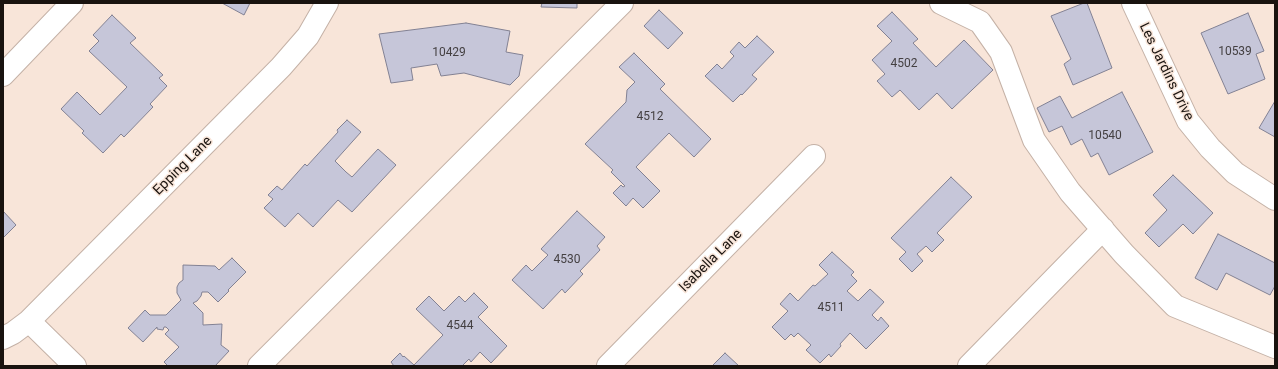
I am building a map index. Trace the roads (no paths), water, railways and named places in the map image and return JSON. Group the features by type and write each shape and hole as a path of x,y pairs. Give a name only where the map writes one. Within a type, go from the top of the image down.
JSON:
{"street":[{"path":"3,76 72,3"},
{"name":"Epping Lane","path":"3,338 13,333 29,321 281,67 308,36 327,3"},
{"path":"259,366 622,3"},
{"path":"940,3 980,22 1001,52 1034,140 1070,192 1124,254 1175,306 1275,347"},
{"name":"Les Jardins Drive","path":"1133,3 1188,121 1210,148 1235,173 1275,199"},
{"name":"Isabella Lane","path":"608,366 814,156"},
{"path":"969,366 1102,229"},
{"path":"29,321 75,366"}]}
